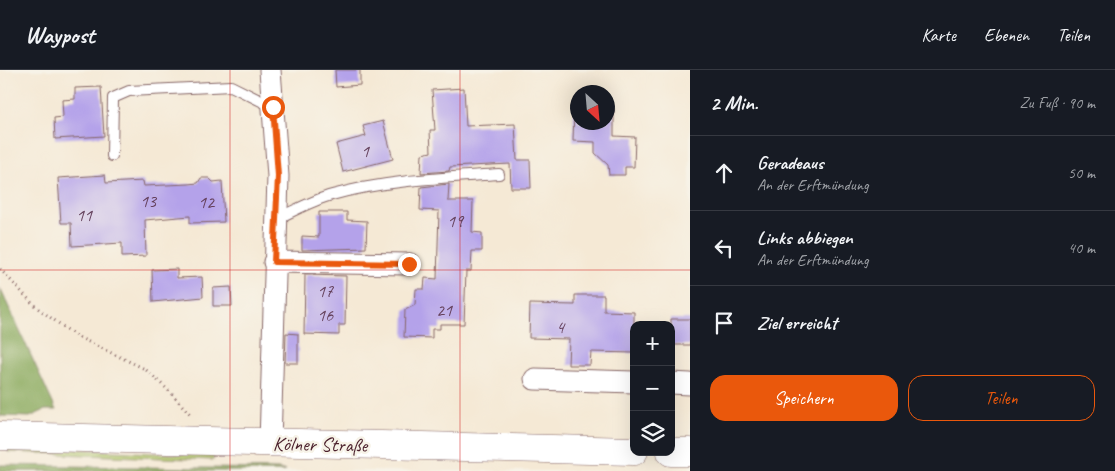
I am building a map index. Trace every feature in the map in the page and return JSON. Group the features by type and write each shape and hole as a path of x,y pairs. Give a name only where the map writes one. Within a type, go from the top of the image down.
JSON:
{"main road":[{"name":"Kölner Straße","path":"4,436 630,450"},
{"path":"675,452 690,452"}],"street":[{"path":"270,70 278,176 270,443"},
{"path":"274,262 409,264"},
{"path":"536,379 630,382"},
{"path":"675,383 690,384"}],"lane":[{"path":"112,156 113,98 129,91 231,86 273,107"},
{"path":"276,219 331,195 368,187 423,179 498,174"}],"path":[{"path":"0,269 36,307 76,336 145,370 167,388 196,420"}],"green space":[{"path":"0,288 56,410 45,410 30,417 0,416"},
{"path":"8,446 214,456 213,460 8,452"},
{"path":"0,465 278,469 286,471 0,471"}],"building":[{"path":"335,70 360,70 360,85 336,87"},
{"path":"101,87 104,136 55,139 54,118 63,117 62,100 75,99 75,88"},
{"path":"464,88 466,126 515,124 517,160 530,160 531,188 511,188 510,164 450,167 449,171 421,173 422,154 431,152 430,130 435,130 432,90"},
{"path":"383,121 393,159 343,172 336,144 366,136 363,126"},
{"path":"573,130 614,130 614,136 635,137 634,167 625,167 625,175 609,175 608,165 595,153 595,142 573,141"},
{"path":"105,175 106,183 143,181 144,186 198,183 201,178 209,178 213,182 222,181 224,222 190,223 190,216 145,220 146,256 122,257 122,243 72,246 71,223 61,223 58,178"},
{"path":"449,184 448,201 473,201 472,232 482,233 482,251 472,251 471,271 466,271 464,324 440,324 440,329 432,329 432,338 404,337 405,310 415,305 416,289 424,289 425,278 437,279 439,211 420,210 421,187"},
{"path":"319,212 347,212 347,220 367,221 366,248 302,250 302,236 319,237"},
{"path":"177,269 177,278 202,277 203,297 153,302 152,270"},
{"path":"305,275 346,276 345,325 339,325 339,335 304,334"},
{"path":"231,287 232,306 213,306 213,288"},
{"path":"575,295 604,295 604,311 634,312 634,321 630,321 630,353 591,352 590,365 568,365 569,339 529,338 530,304 575,305"},
{"path":"671,319 690,319 690,345 675,345 675,321 671,321"},
{"path":"286,333 298,334 298,363 285,363"}],"route":[{"path":"273,107 278,176 274,262 409,264"}]}
